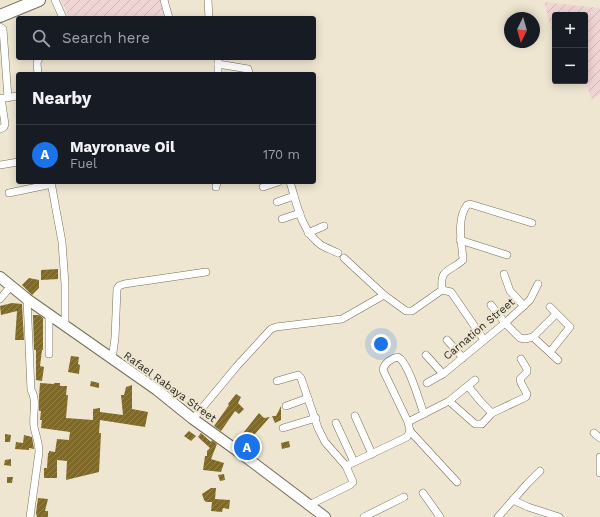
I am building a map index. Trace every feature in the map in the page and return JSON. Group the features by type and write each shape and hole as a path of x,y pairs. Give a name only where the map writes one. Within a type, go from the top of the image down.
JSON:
{"highway":[{"path":"0,16 39,0"}],"main road":[{"name":"Rafael Rabaya Street","path":"0,277 28,299 168,399 325,517"}],"street":[{"path":"55,0 62,16"},
{"path":"164,0 168,16"},
{"path":"208,0 209,16"},
{"path":"0,27 3,29 3,98 5,124 4,127 0,129"},
{"path":"38,60 38,72"},
{"path":"218,72 218,61 248,69 249,72"},
{"path":"3,98 16,96"},
{"path":"0,165 16,162"},
{"path":"9,193 47,184"},
{"path":"51,184 62,242 65,284 65,325"},
{"path":"263,187 272,184"},
{"path":"291,184 308,232 320,244 341,256 384,295 406,311 412,311 442,290 451,292 484,340"},
{"path":"277,202 294,196"},
{"path":"442,290 441,280 443,274 463,260 460,240 461,224 464,209 467,205 470,204 532,223"},
{"path":"282,219 300,213"},
{"path":"308,232 324,226"},
{"path":"460,240 508,255"},
{"path":"112,359 119,286 206,272"},
{"path":"504,274 510,291 524,306"},
{"name":"Carnation Street","path":"426,383 443,374 505,323 530,300 538,284"},
{"path":"0,299 11,286"},
{"path":"193,419 237,366 271,329 276,327 342,319 384,295"},
{"path":"28,299 31,390 34,395 34,427 38,438 39,452 30,517"},
{"path":"491,305 505,323 520,338 525,339 533,337 556,314"},
{"path":"550,307 570,327 550,352"},
{"path":"49,314 49,354"},
{"path":"533,337 558,360"},
{"path":"448,340 463,358"},
{"path":"426,355 443,374"},
{"path":"424,414 406,366 401,359 398,357 395,358 384,366 383,370 408,422 409,434 457,482"},
{"path":"449,401 475,424 482,424 492,413 526,397 528,394 520,379 527,372 527,369 521,359"},
{"path":"277,381 298,375 301,378 316,418 318,428 325,442 346,466 353,482 350,486 309,505"},
{"path":"408,422 449,401 475,380"},
{"path":"468,386 480,402 492,413"},
{"path":"286,406 308,398"},
{"path":"354,416 372,454"},
{"path":"283,428 316,418"},
{"path":"336,423 354,462"},
{"path":"594,432 600,438"},
{"path":"346,466 409,434"},
{"path":"600,458 600,472"},
{"path":"498,517 540,472"},
{"path":"423,493 440,517"},
{"path":"364,517 404,497"},
{"path":"513,500 528,507 560,517"}],"shaded area":[{"path":"61,0 160,0 165,16 68,16"},
{"path":"544,2 600,8 600,94 592,100 586,84 588,84 588,12 552,12 552,31"}],"building":[{"path":"58,269 58,279 41,280 41,270"},
{"path":"29,278 39,280 39,288 32,295 22,285"},
{"path":"12,303 22,304 24,340 15,340 17,311 1,315 0,306"},
{"path":"33,315 39,315 43,318 43,350 40,366 44,367 42,381 36,380 36,350 34,350"},
{"path":"71,356 79,357 79,374 68,372"},
{"path":"91,381 99,383 99,388 90,386"},
{"path":"40,383 60,383 60,386 67,386 66,395 68,395 66,418 93,420 93,409 100,408 100,412 123,415 121,395 124,395 126,387 132,385 132,409 148,412 145,427 100,420 99,433 101,433 99,472 66,480 67,461 57,460 57,478 44,478 44,468 47,468 49,451 55,452 57,439 69,440 70,432 41,428 41,411 39,411"},
{"path":"236,394 241,397 238,403 244,409 239,414 235,411 221,431 214,426"},
{"path":"281,406 281,420 275,423 272,416 276,416"},
{"path":"259,413 264,418 270,417 247,443 240,437"},
{"path":"189,431 196,436 191,441 184,436"},
{"path":"201,433 211,442 212,440 217,444 211,459 224,463 221,472 203,470 205,456 207,456 207,451 210,448 198,437"},
{"path":"5,434 11,435 10,442 5,442"},
{"path":"24,435 32,437 34,449 15,449 16,442 23,443"},
{"path":"289,441 290,447 282,449 281,443"},
{"path":"11,459 11,466 4,465 5,460"},
{"path":"224,474 225,480 220,481 218,475"},
{"path":"7,477 13,477 12,483 7,483"},
{"path":"211,488 216,488 215,499 230,500 229,509 223,508 222,512 211,511 212,502 206,502 202,494"},
{"path":"38,498 48,499 45,511 48,511 48,517 37,517 36,513"}],"place":[{"name":"Mayronave Oil","path":"247,447"}]}
